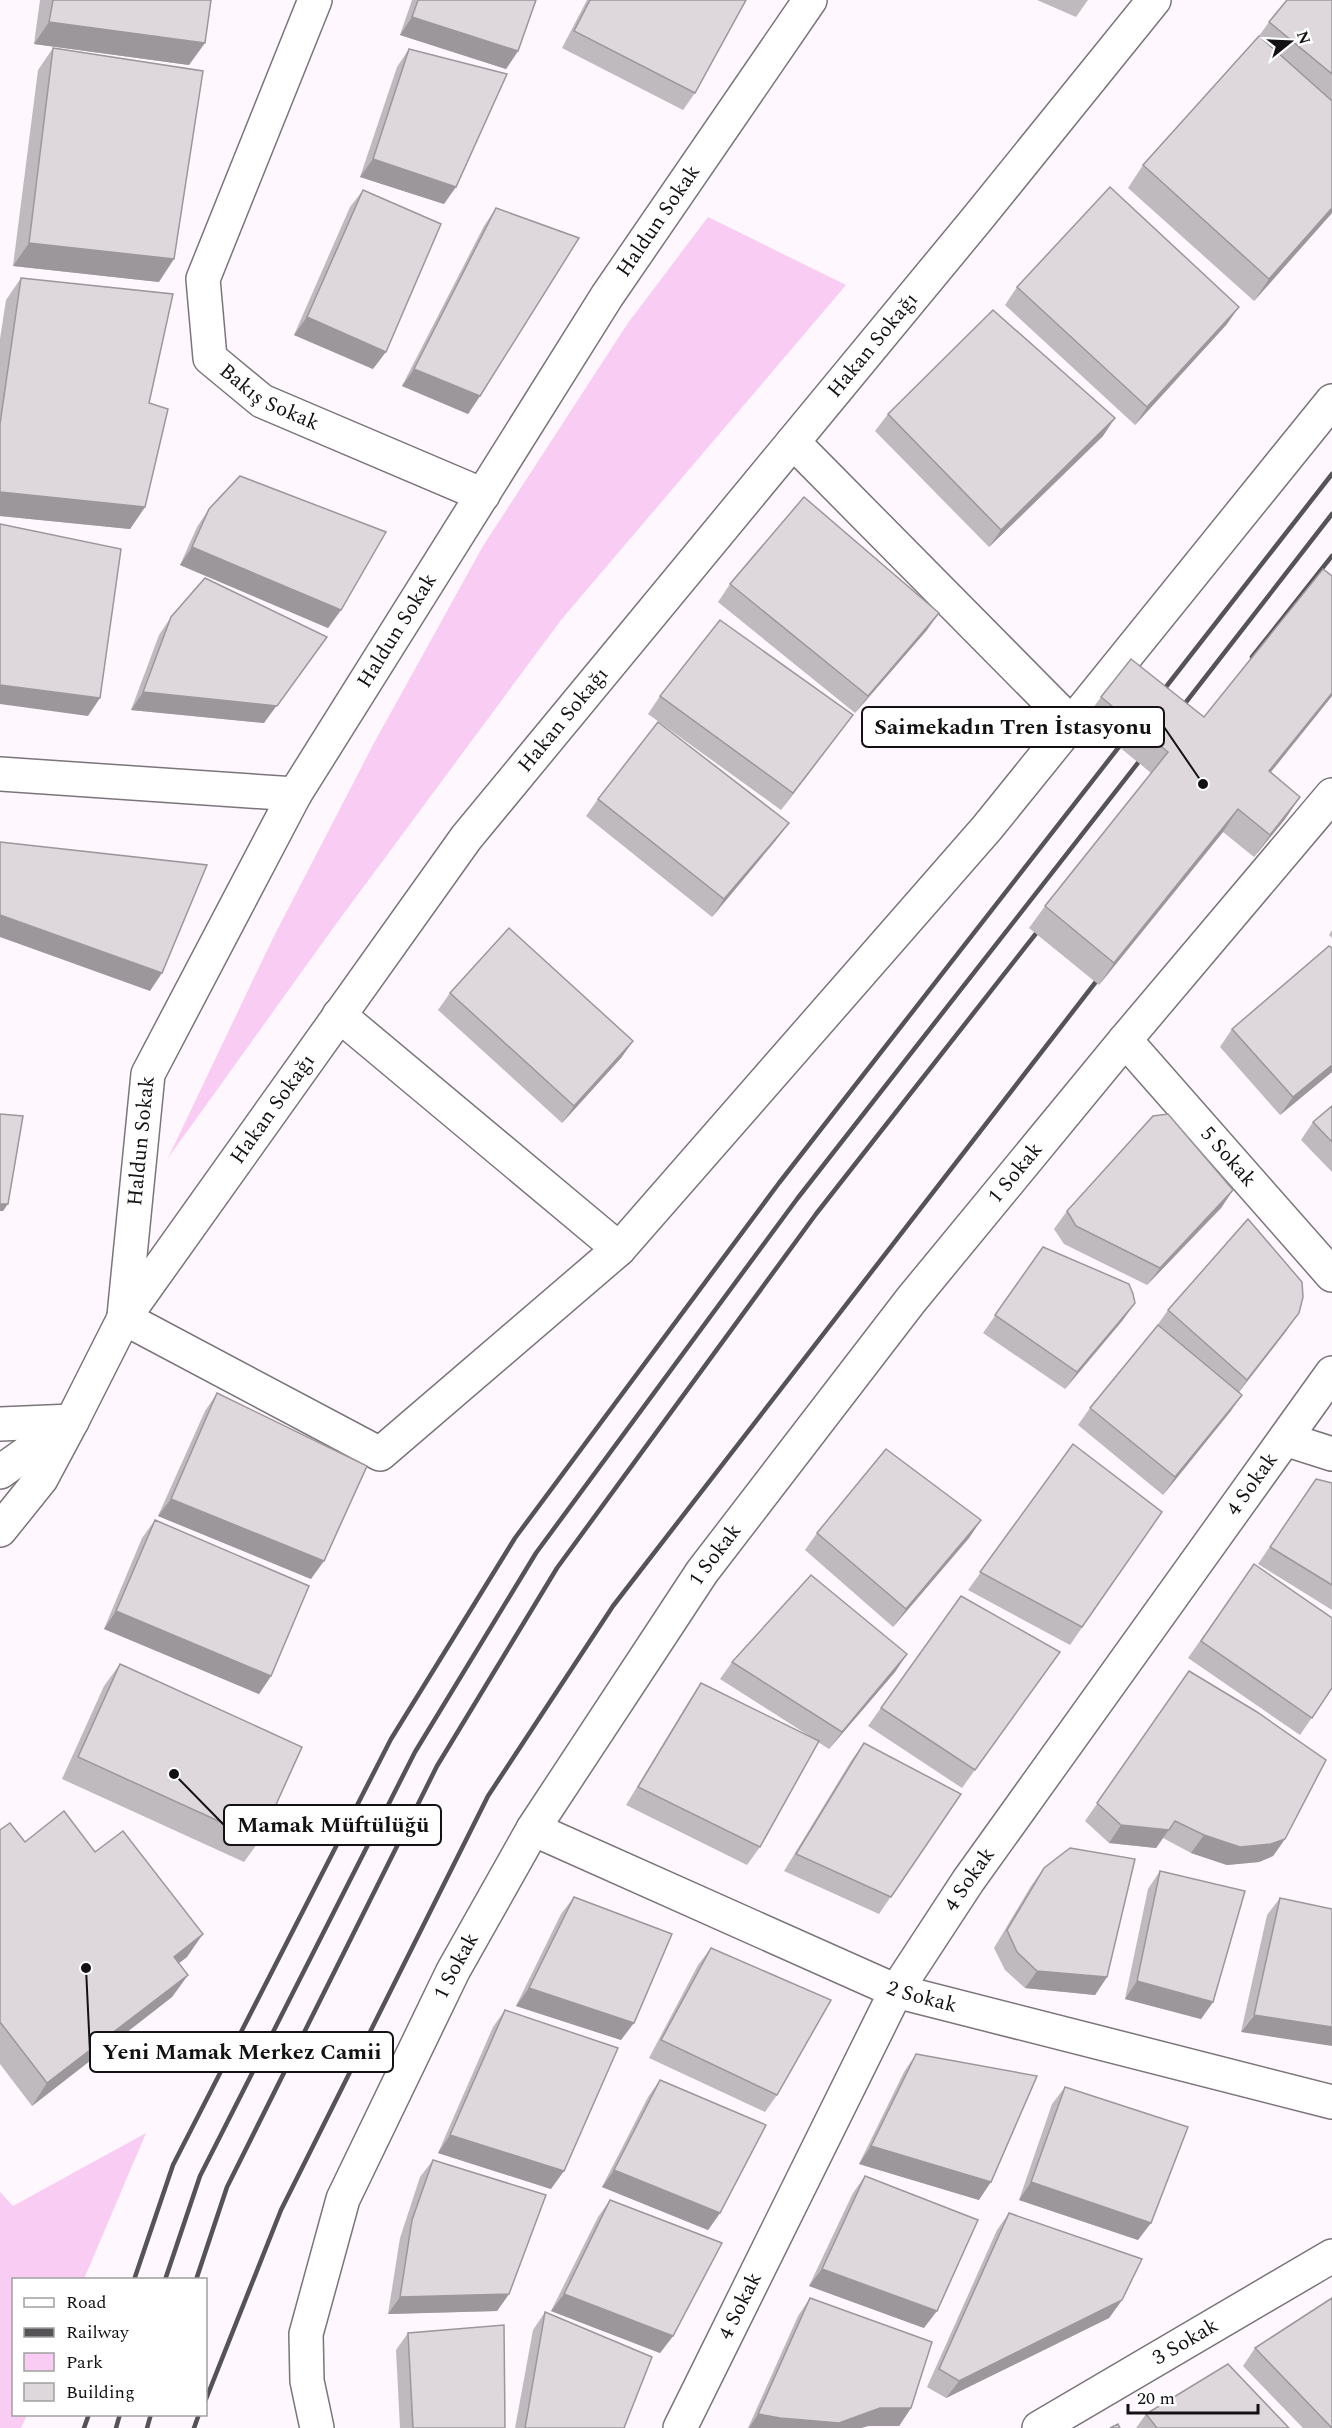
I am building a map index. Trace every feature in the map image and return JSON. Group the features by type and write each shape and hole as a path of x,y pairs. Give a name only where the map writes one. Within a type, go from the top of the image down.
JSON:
{"street":[{"name":"Bakış Sokak","path":"315,0 203,279 210,358 262,401 483,495"},
{"name":"Haldun Sokak","path":"124,1318 148,1074 295,794 607,296 810,0"},
{"name":"Hakan Sokağı","path":"0,1530 41,1479 124,1318 466,838 1154,0"},
{"path":"124,1318 380,1454 619,1249 987,828 1332,401"},
{"path":"793,442 1072,724"},
{"path":"0,774 295,794"},
{"name":"1 Sokak","path":"316,2428 306,2381 306,2334 343,2199 453,1971 533,1829 702,1572 911,1300 1125,1040 1332,795"},
{"path":"339,1015 619,1249"},
{"name":"5 Sokak","path":"1125,1040 1332,1275"},
{"name":"4 Sokak","path":"680,2428 896,1991 968,1881 1332,1374"},
{"path":"0,1424 72,1421"},
{"path":"0,1472 72,1421"},
{"path":"1285,1439 1332,1454"},
{"name":"2 Sokak","path":"533,1829 896,1991 1332,2102"},
{"name":"3 Sokak","path":"1039,2428 1332,2256"}],"green space":[{"path":"708,217 846,285 561,620 336,924 168,1158 273,938 374,743 483,546 628,323"},
{"path":"146,2133 84,2278 12,2278 12,2416 27,2416 21,2428 0,2428 0,2192 13,2206"}],"building":[{"path":"53,0 211,0 205,43 49,22"},
{"path":"418,0 536,0 518,51 412,17"},
{"path":"590,0 746,0 695,93 574,31"},
{"path":"1287,0 1332,0 1332,74 1269,22"},
{"path":"1259,36 1332,101 1332,208 1269,279 1143,165"},
{"path":"53,48 203,71 174,259 29,243"},
{"path":"409,49 507,74 456,187 373,159"},
{"path":"1110,187 1239,307 1147,407 1017,287"},
{"path":"363,190 441,224 386,352 307,317"},
{"path":"496,208 579,238 480,396 414,369"},
{"path":"21,278 173,294 149,403 168,409 145,507 0,492 0,424"},
{"path":"993,310 1115,418 1001,530 888,414"},
{"path":"240,476 386,532 341,610 192,547 209,509"},
{"path":"804,497 939,613 868,696 730,584"},
{"path":"0,524 121,549 100,698 0,685"},
{"path":"1323,569 1332,576 1332,693 1269,771 1300,797 1270,835 1238,809 1114,963 1045,906 1168,752 1101,697 1131,659 1204,717"},
{"path":"205,578 327,637 277,706 143,692 171,617"},
{"path":"720,620 853,715 793,793 660,696"},
{"path":"658,722 789,823 724,899 598,799"},
{"path":"0,842 207,865 162,973 0,915"},
{"path":"509,928 633,1041 574,1106 450,993"},
{"path":"1329,946 1332,948 1332,1065 1293,1097 1232,1029"},
{"path":"1332,1106 1332,1142 1313,1122"},
{"path":"0,1114 23,1116 8,1204 0,1204"},
{"path":"1168,1114 1233,1190 1160,1268 1076,1226 1067,1211 1153,1116"},
{"path":"1248,1219 1302,1282 1303,1297 1299,1313 1247,1380 1168,1310"},
{"path":"1043,1247 1129,1284 1133,1294 1135,1303 1077,1372 995,1315"},
{"path":"1158,1325 1242,1395 1175,1477 1090,1408"},
{"path":"217,1393 367,1466 324,1561 171,1499"},
{"path":"1073,1444 1162,1512 1082,1627 980,1572"},
{"path":"886,1449 981,1520 906,1609 817,1533"},
{"path":"1316,1479 1332,1483 1332,1585 1270,1547"},
{"path":"155,1520 309,1586 271,1676 116,1611"},
{"path":"1254,1564 1332,1618 1332,1688 1312,1718 1201,1641"},
{"path":"811,1575 907,1654 842,1732 732,1662"},
{"path":"961,1596 1060,1652 975,1770 881,1708"},
{"path":"120,1664 302,1747 260,1840 78,1757"},
{"path":"1189,1671 1257,1712 1326,1760 1285,1839 1271,1844 1240,1847 1204,1835 1175,1821 1169,1830 1121,1825 1097,1803"},
{"path":"701,1683 819,1741 760,1847 638,1787"},
{"path":"864,1743 961,1794 891,1897 796,1854"},
{"path":"64,1811 95,1852 123,1831 203,1934 174,1957 188,1975 47,2083 0,2022 0,1830 10,1823 25,1842"},
{"path":"1070,1848 1135,1859 1107,1977 1037,1971 1017,1952 1007,1930 1044,1868"},
{"path":"1160,1871 1245,1891 1213,2002 1137,1981"},
{"path":"574,1897 672,1934 634,2023 529,1988"},
{"path":"1280,1898 1332,1909 1332,2027 1254,2015"},
{"path":"711,1948 831,2000 777,2095 661,2040"},
{"path":"505,2010 618,2048 564,2171 450,2135"},
{"path":"916,2054 1037,2076 991,2182 871,2146"},
{"path":"660,2080 766,2125 720,2213 614,2170"},
{"path":"1065,2087 1188,2127 1151,2223 1031,2182"},
{"path":"433,2160 546,2195 509,2294 400,2297 412,2220"},
{"path":"865,2176 978,2220 937,2311 822,2269"},
{"path":"610,2200 722,2243 673,2336 564,2294"},
{"path":"1009,2213 1142,2259 1122,2300 959,2381 939,2369"},
{"path":"810,2298 932,2342 911,2408 880,2408 839,2423 758,2414"},
{"path":"1332,2298 1332,2428 1255,2348"},
{"path":"545,2312 652,2357 624,2428 525,2428"},
{"path":"504,2325 505,2428 413,2428 408,2333"},
{"path":"1228,2364 1289,2428 1157,2428 1146,2414"}],"railway":[{"path":"1155,701 1332,474"},
{"path":"1176,715 1332,514"},
{"path":"1252,657 1332,556"},
{"path":"135,2278 173,2165 391,1739 515,1538 779,1183 1129,734"},
{"path":"166,2278 200,2176 415,1752 536,1553 797,1199 1148,750"},
{"path":"197,2278 227,2187 437,1766 557,1568 816,1214 1045,922"},
{"path":"207,2396 281,2210 488,1796 613,1606 1105,970"},
{"path":"84,2428 88,2416"},
{"path":"116,2428 119,2416"},
{"path":"147,2428 150,2416"},
{"path":"194,2428 198,2416"}],"place":[{"name":"Saimekadın Tren İstasyonu","path":"1203,784"},
{"name":"Mamak Müftülüğü","path":"174,1774"},
{"name":"Yeni Mamak Merkez Camii","path":"86,1968"}]}
